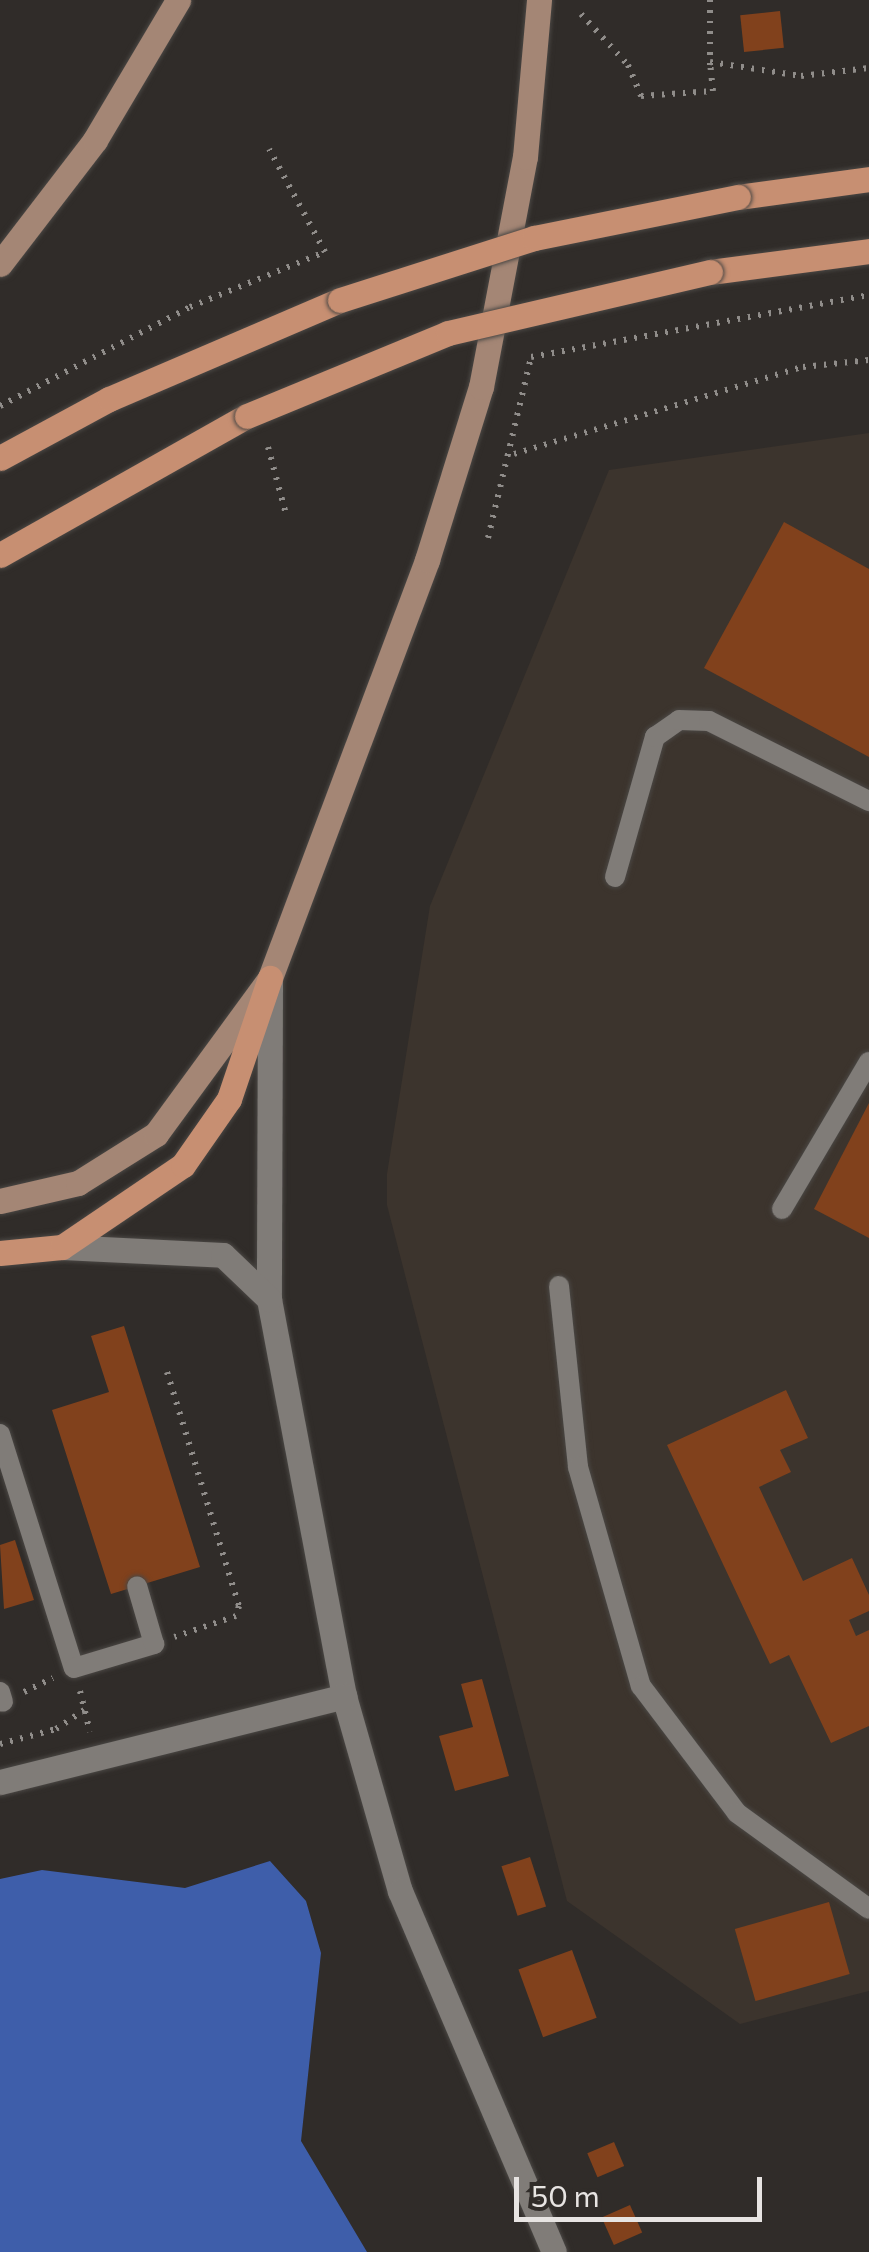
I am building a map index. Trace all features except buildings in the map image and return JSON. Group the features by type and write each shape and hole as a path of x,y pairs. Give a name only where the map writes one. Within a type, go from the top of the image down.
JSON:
{"main road":[{"path":"0,264 95,140 178,0"},
{"path":"0,1253 62,1247 146,1198 198,1148 242,1068 270,978 427,560 481,386 525,158 539,0"},
{"path":"0,458 109,398 340,300 534,238 738,197 869,180"},
{"path":"0,556 247,416 448,333 710,272 869,251"},
{"path":"0,1201 78,1183 156,1134 270,978"}],"street":[{"path":"270,978 269,1299 344,1696 400,1891 554,2252"},
{"path":"62,1247 222,1255 269,1299"},
{"path":"0,1782 344,1696"}],"lane":[{"path":"615,877 655,737 679,720 709,722 869,801"},
{"path":"782,1209 869,1062"},
{"path":"559,1286 578,1468 640,1686 737,1813 869,1909"},
{"path":"0,1434 74,1668 154,1644 138,1586"}],"path":[{"path":"581,14 628,65 641,96 712,91 710,0"},
{"path":"710,62 801,76 869,68"},
{"path":"0,406 190,307 326,252 269,149"},
{"path":"488,538 512,454 531,357 869,295"},
{"path":"512,454 803,367 869,360"},
{"path":"268,447 288,518"},
{"path":"154,1644 236,1616 239,1606 168,1372"},
{"path":"2,1697 74,1668 98,1760"},
{"path":"0,1744 56,1730 84,1710"}],"shaded area":[{"path":"869,433 869,1991 740,2024 567,1901 387,1205 387,1174 430,906 609,470"}],"water":[{"path":"270,1861 306,1901 321,1953 301,2141 367,2252 0,2252 0,1879 42,1870 185,1888"}]}
